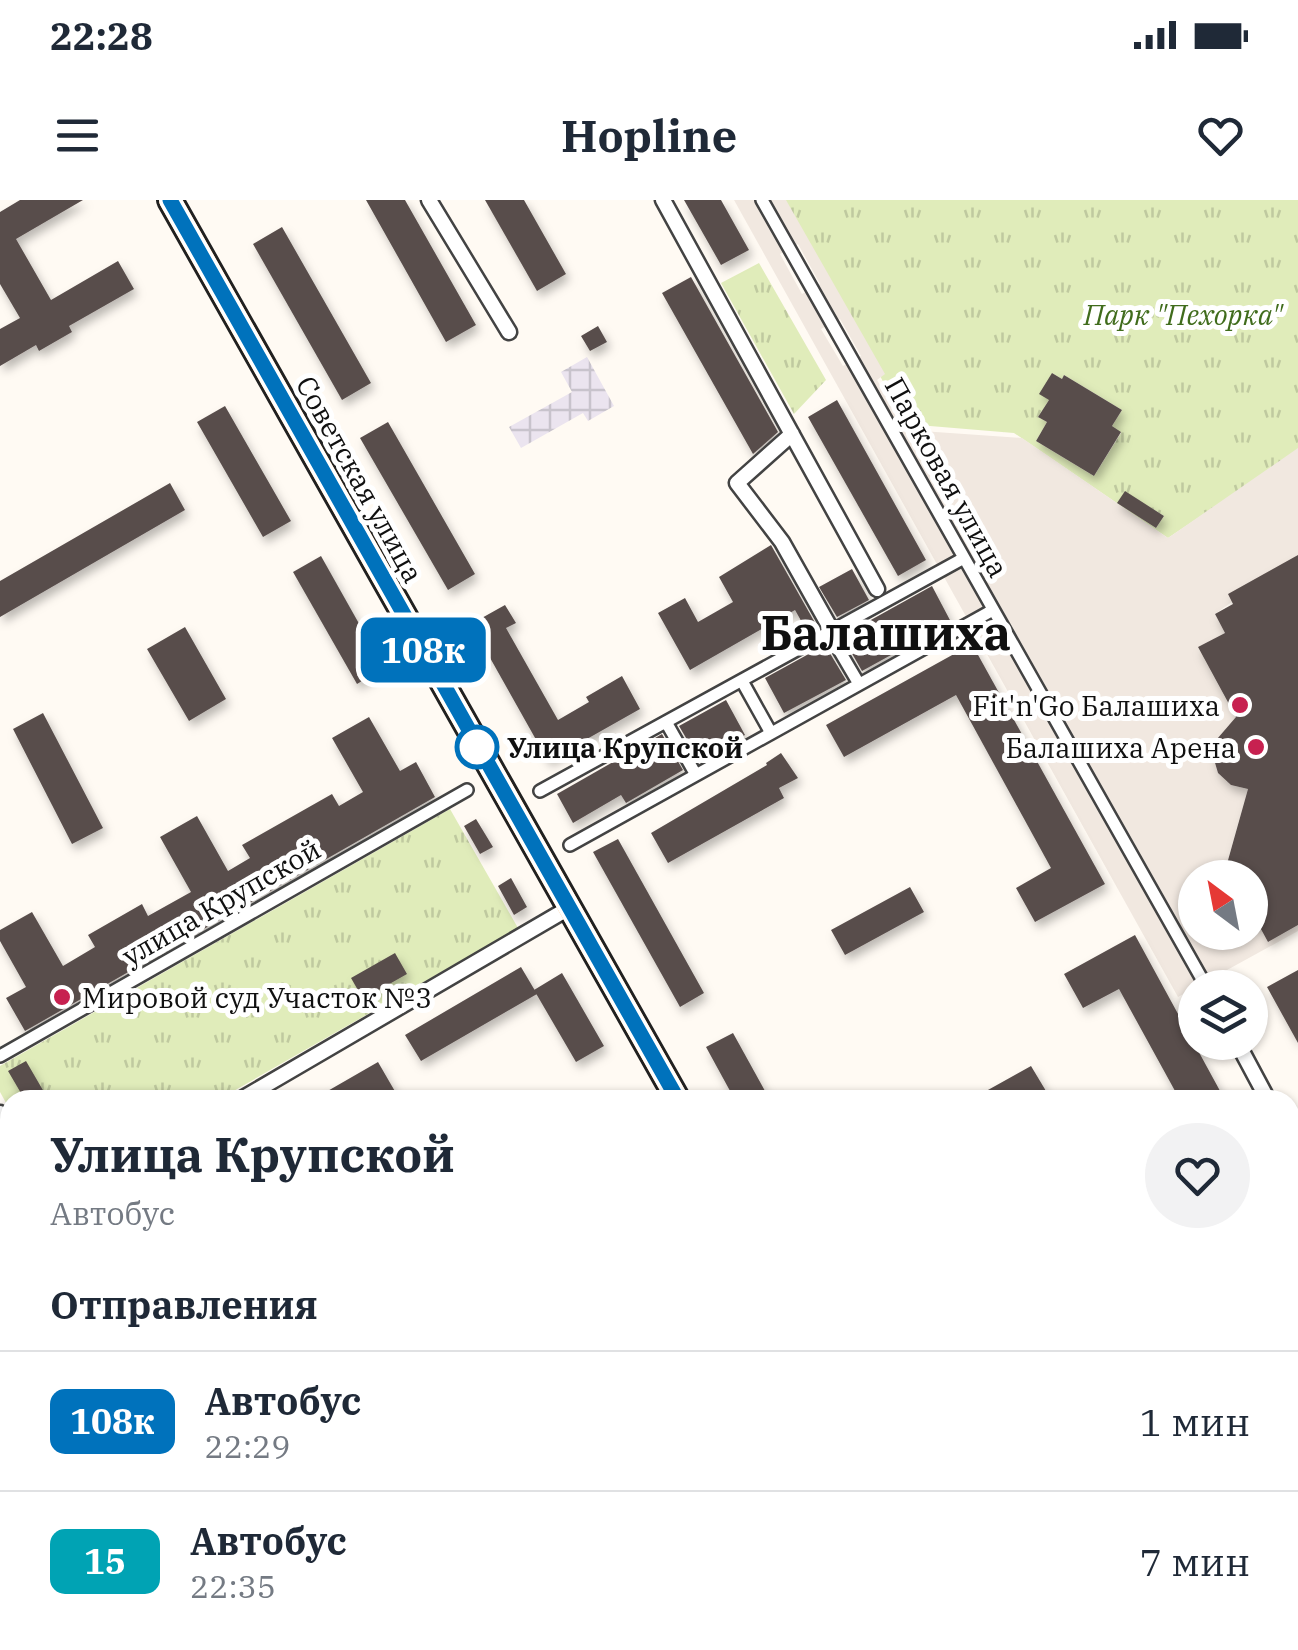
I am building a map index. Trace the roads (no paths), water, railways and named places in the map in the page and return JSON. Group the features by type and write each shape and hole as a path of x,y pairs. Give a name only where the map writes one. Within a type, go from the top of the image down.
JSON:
{"main road":[{"name":"Советская улица","path":"170,200 672,1090"}],"street":[{"path":"430,200 509,332"},
{"path":"663,200 881,596"},
{"name":"Парковая улица","path":"762,200 1197,970"},
{"path":"792,434 737,483 782,542 859,684"},
{"path":"540,792 831,632 881,596 964,558"},
{"path":"570,845 994,610"},
{"path":"742,681 772,733"},
{"path":"666,722 696,775"},
{"name":"улица Крупской","path":"0,1056 467,790"},
{"path":"257,1090 569,908"},
{"path":"1247,1060 1263,1090"}],"place":[{"name":"Fit'n'Go Балашиха","path":"1240,705"},
{"name":"Улица Крупской","path":"477,747"},
{"name":"Балашиха Арена","path":"1256,747"},
{"name":"Мировой суд Участок №3","path":"62,997"}],"district":[{"name":"Балашиха","path":"886,632"}],"park label":[{"name":"Парк \"Пехорка\"","path":"1183,314"}]}
